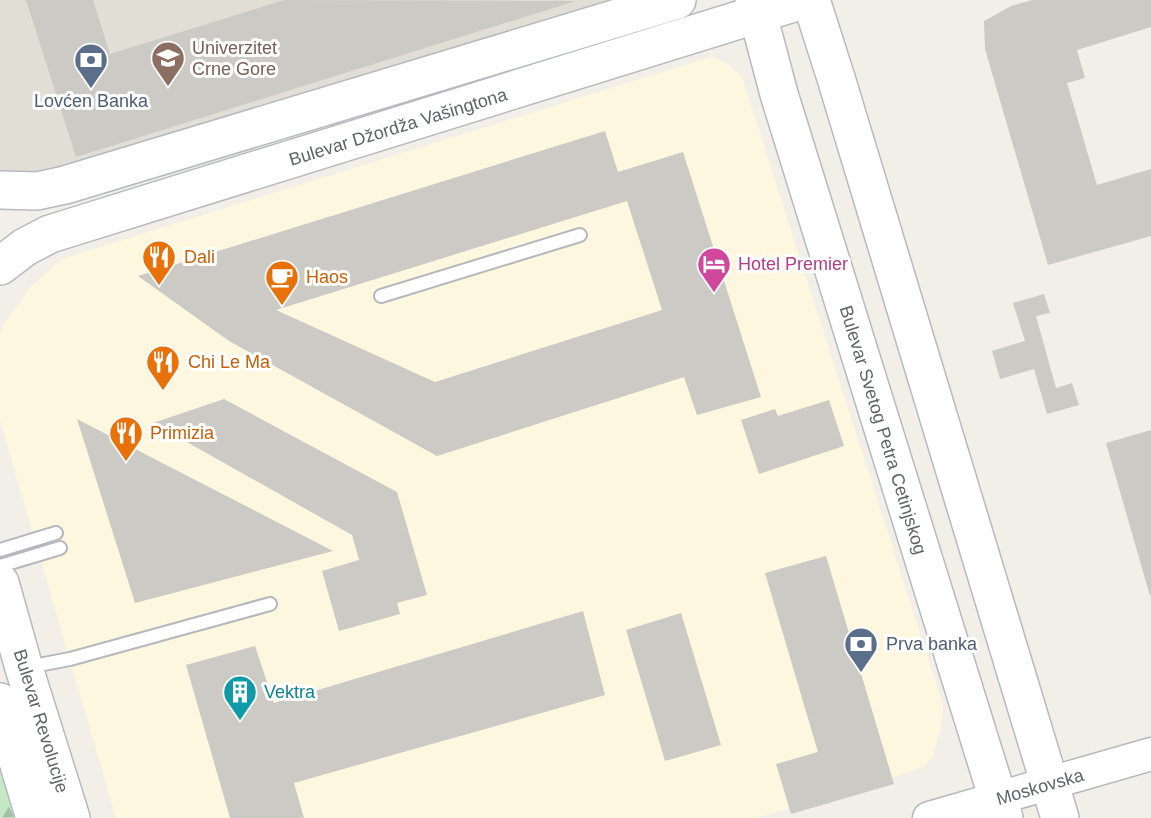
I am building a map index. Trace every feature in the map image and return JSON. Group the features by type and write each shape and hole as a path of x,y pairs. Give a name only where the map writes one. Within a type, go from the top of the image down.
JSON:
{"main road":[{"path":"0,190 37,191 65,185 677,0"},
{"name":"Bulevar Džordža Vašingtona","path":"0,266 25,247 50,234 756,8 803,0"},
{"path":"811,0 1054,801"},
{"name":"Bulevar Svetog Petra Cetinjskog","path":"756,8 779,94 1001,808"},
{"name":"Bulevar Revolucije","path":"0,583 71,818"},
{"name":"Bulevar Revolucije","path":"0,702 35,818"}],"street":[{"name":"Moskovska","path":"929,818 1054,801 1151,754"}],"lane":[{"path":"381,296 580,235"},
{"path":"0,550 56,533"},
{"path":"0,566 60,548"},
{"path":"24,668 70,659 270,604"}],"shaded area":[{"name":"Univerzitet Crne Gore","path":"0,0 611,0 47,181 0,176"},
{"path":"711,57 726,63 742,77 943,705 941,727 933,756 923,767 907,773 757,818 116,818 0,420 2,327 30,288 62,259"}],"green space":[{"path":"0,770 14,818 0,818"}],"building":[{"name":"Univerzitet Crne Gore","path":"26,0 93,0 110,54 284,0 576,1 76,157"},
{"path":"1032,0 1151,0 1151,27 1077,50 1085,78 1067,83 1097,185 1151,169 1151,236 1048,265 985,49 984,21 1011,6"},
{"path":"605,131 618,172 683,152 761,397 697,415 684,377 437,456 229,341 138,276","holes":["627,201 662,310 435,382 276,310"]},
{"path":"1044,294 1050,313 1036,316 1056,388 1072,383 1079,405 1047,414 1034,369 1000,379 992,351 1025,341 1013,303"},
{"path":"224,399 397,492 427,595 397,603 400,614 339,631 322,571 359,560 352,535 153,423"},
{"path":"829,400 844,446 759,474 741,420 775,409 778,416"},
{"path":"77,419 333,551 135,603"},
{"path":"1151,430 1151,595 1150,596 1106,443"},
{"path":"826,556 894,784 791,814 776,764 818,752 765,573"},
{"path":"583,611 605,695 294,783 304,818 230,818 186,665 255,646 274,703"},
{"path":"681,613 721,745 665,761 626,630"}],"place":[{"name":"Univerzitet Crne Gore","path":"168,88"},
{"name":"Lovćen Banka","path":"91,90"},
{"name":"Dali","path":"159,287"},
{"name":"Hotel Premier","path":"714,294"},
{"name":"Haos","path":"282,307"},
{"name":"Chi Le Ma","path":"163,392"},
{"name":"Primizia","path":"126,463"},
{"name":"Prva banka","path":"861,674"},
{"name":"Vektra","path":"240,722"}]}
